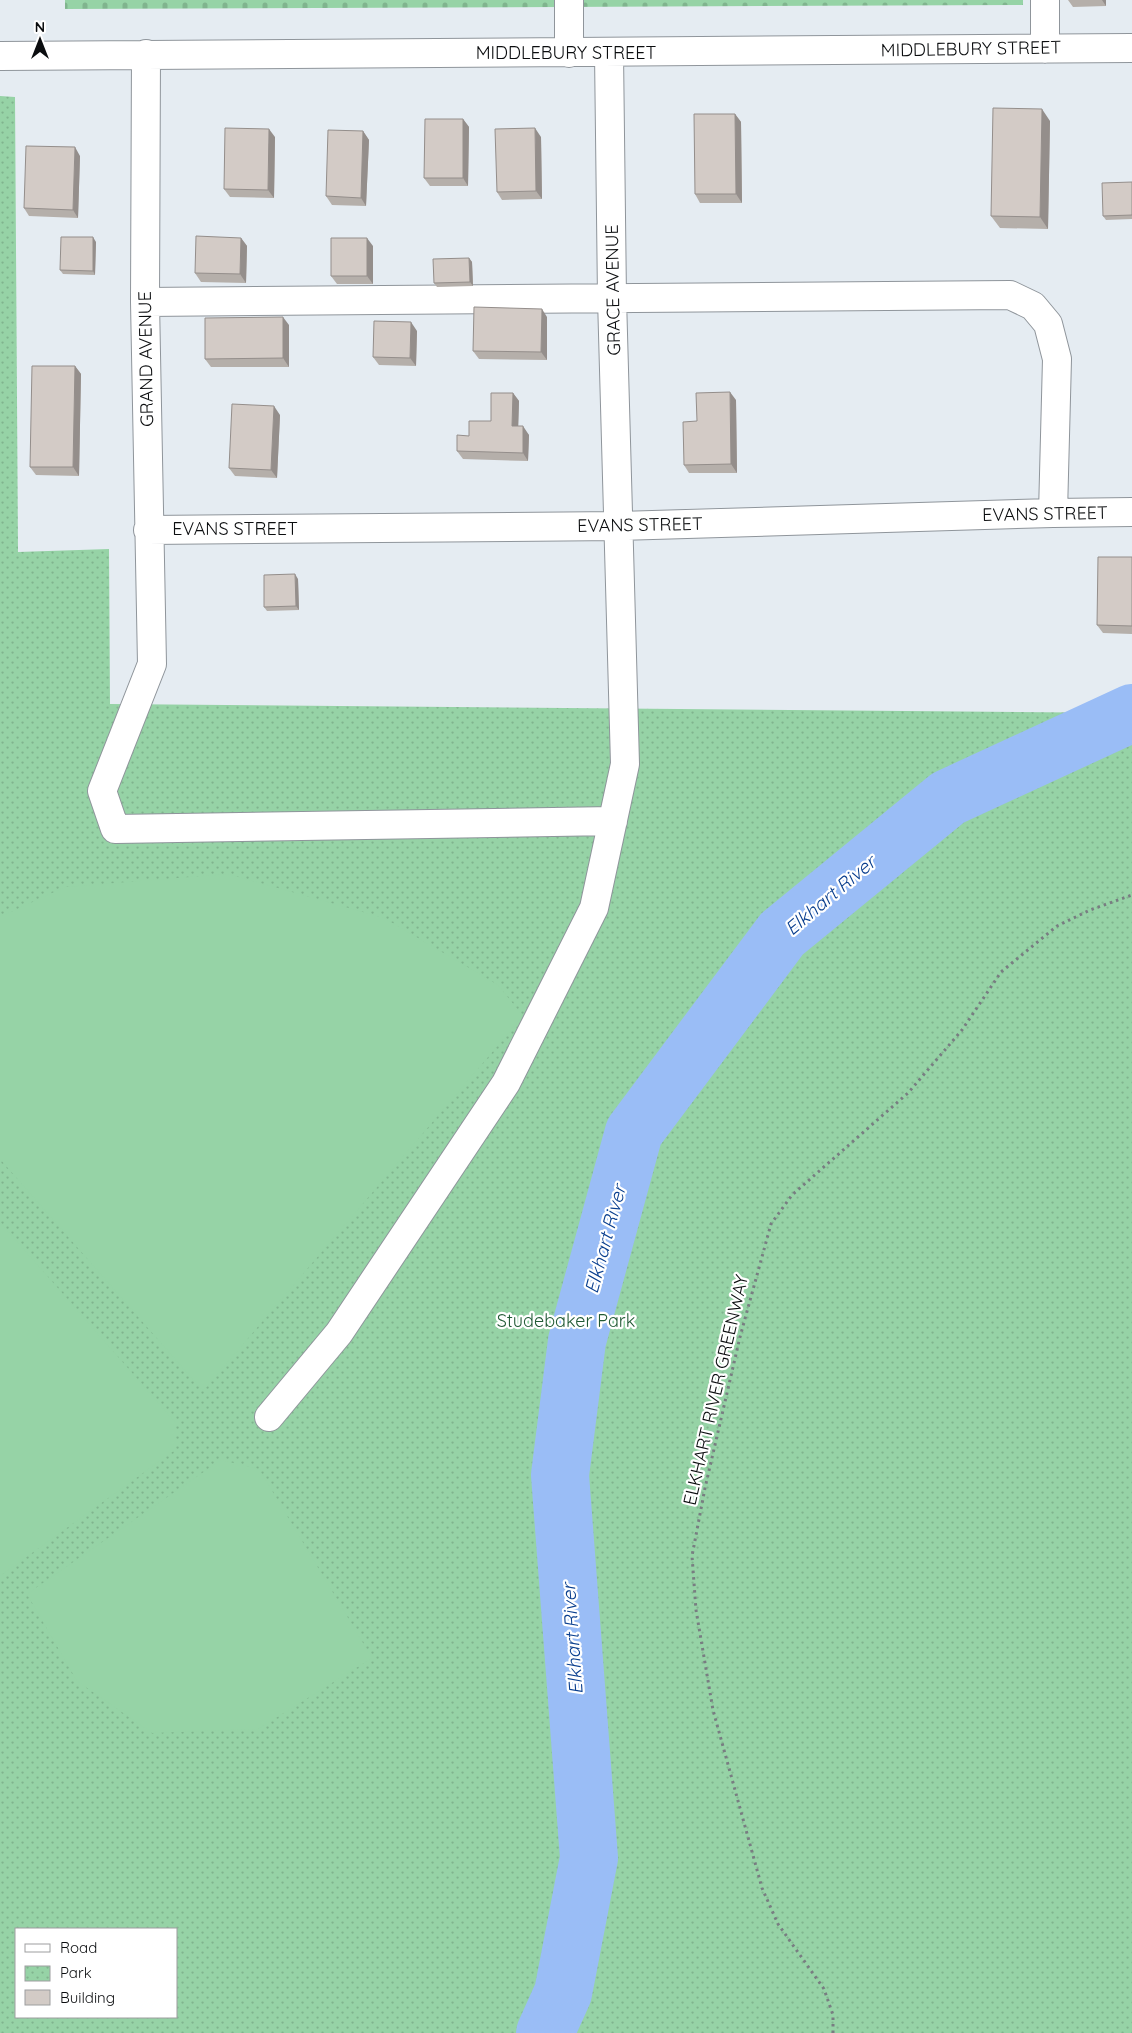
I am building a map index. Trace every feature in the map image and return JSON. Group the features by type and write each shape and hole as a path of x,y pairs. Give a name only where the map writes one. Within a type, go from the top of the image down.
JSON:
{"street":[{"path":"569,0 569,53"},
{"path":"1045,0 1045,48"},
{"name":"MIDDLEBURY STREET","path":"0,56 1132,48"},
{"name":"GRACE AVENUE","path":"269,1417 339,1333 506,1083 594,908 625,764 612,298 609,53"},
{"name":"GRAND AVENUE","path":"146,54 145,302 152,664 102,791 115,829 613,821"},
{"path":"145,302 1010,295 1033,306 1048,324 1057,359 1053,513"},
{"name":"EVANS STREET","path":"148,530 619,526 1132,512"}],"path":[{"name":"ELKHART RIVER GREENWAY","path":"833,2033 833,2015 824,1989 778,1924 762,1888 713,1710 696,1610 692,1556 705,1488 740,1337 771,1224 792,1195 908,1093 962,1030 1000,972 1058,926 1090,910 1132,895"}],"green space":[{"path":"65,0 1023,0 1023,5 65,9"},
{"name":"Studebaker Park","path":"0,96 15,97 18,552 109,549 110,704 1132,713 1132,2033 0,2033"},
{"path":"228,874 384,918 498,985 523,1016 203,1391 0,1159 0,917 65,887"},
{"path":"0,1222 175,1422 175,1450 0,1576"},
{"path":"221,1460 259,1469 372,1658 258,1729 152,1733 77,1681 27,1594"}],"building":[{"path":"993,108 1042,109 1040,217 991,216"},
{"path":"694,114 735,114 736,194 695,194"},
{"path":"425,119 463,119 463,178 424,178"},
{"path":"225,128 269,129 268,190 224,189"},
{"path":"535,128 536,191 497,192 495,129"},
{"path":"328,130 363,131 361,198 326,196"},
{"path":"26,146 75,147 73,210 24,208"},
{"path":"1132,182 1132,215 1103,216 1102,183"},
{"path":"196,236 241,238 240,274 195,273"},
{"path":"61,237 93,237 93,271 60,270"},
{"path":"331,238 367,238 367,276 331,276"},
{"path":"469,258 470,282 434,283 433,259"},
{"path":"474,307 542,309 541,352 473,351"},
{"path":"283,317 283,358 205,359 205,318"},
{"path":"374,321 411,322 410,358 373,357"},
{"path":"32,366 75,366 73,467 30,467"},
{"path":"730,392 731,464 684,465 683,422 697,421 696,393"},
{"path":"491,393 513,393 512,426 523,426 523,453 457,451 457,435 469,436 469,421 491,421"},
{"path":"232,404 274,406 271,470 229,468"},
{"path":"1098,557 1132,557 1132,626 1097,625"},
{"path":"295,574 296,606 264,607 264,575"}],"waterway":[{"name":"Elkhart River","path":"545,2033 563,1993 589,1858 560,1475 577,1341 634,1132 782,934 948,798 1132,713"}]}
